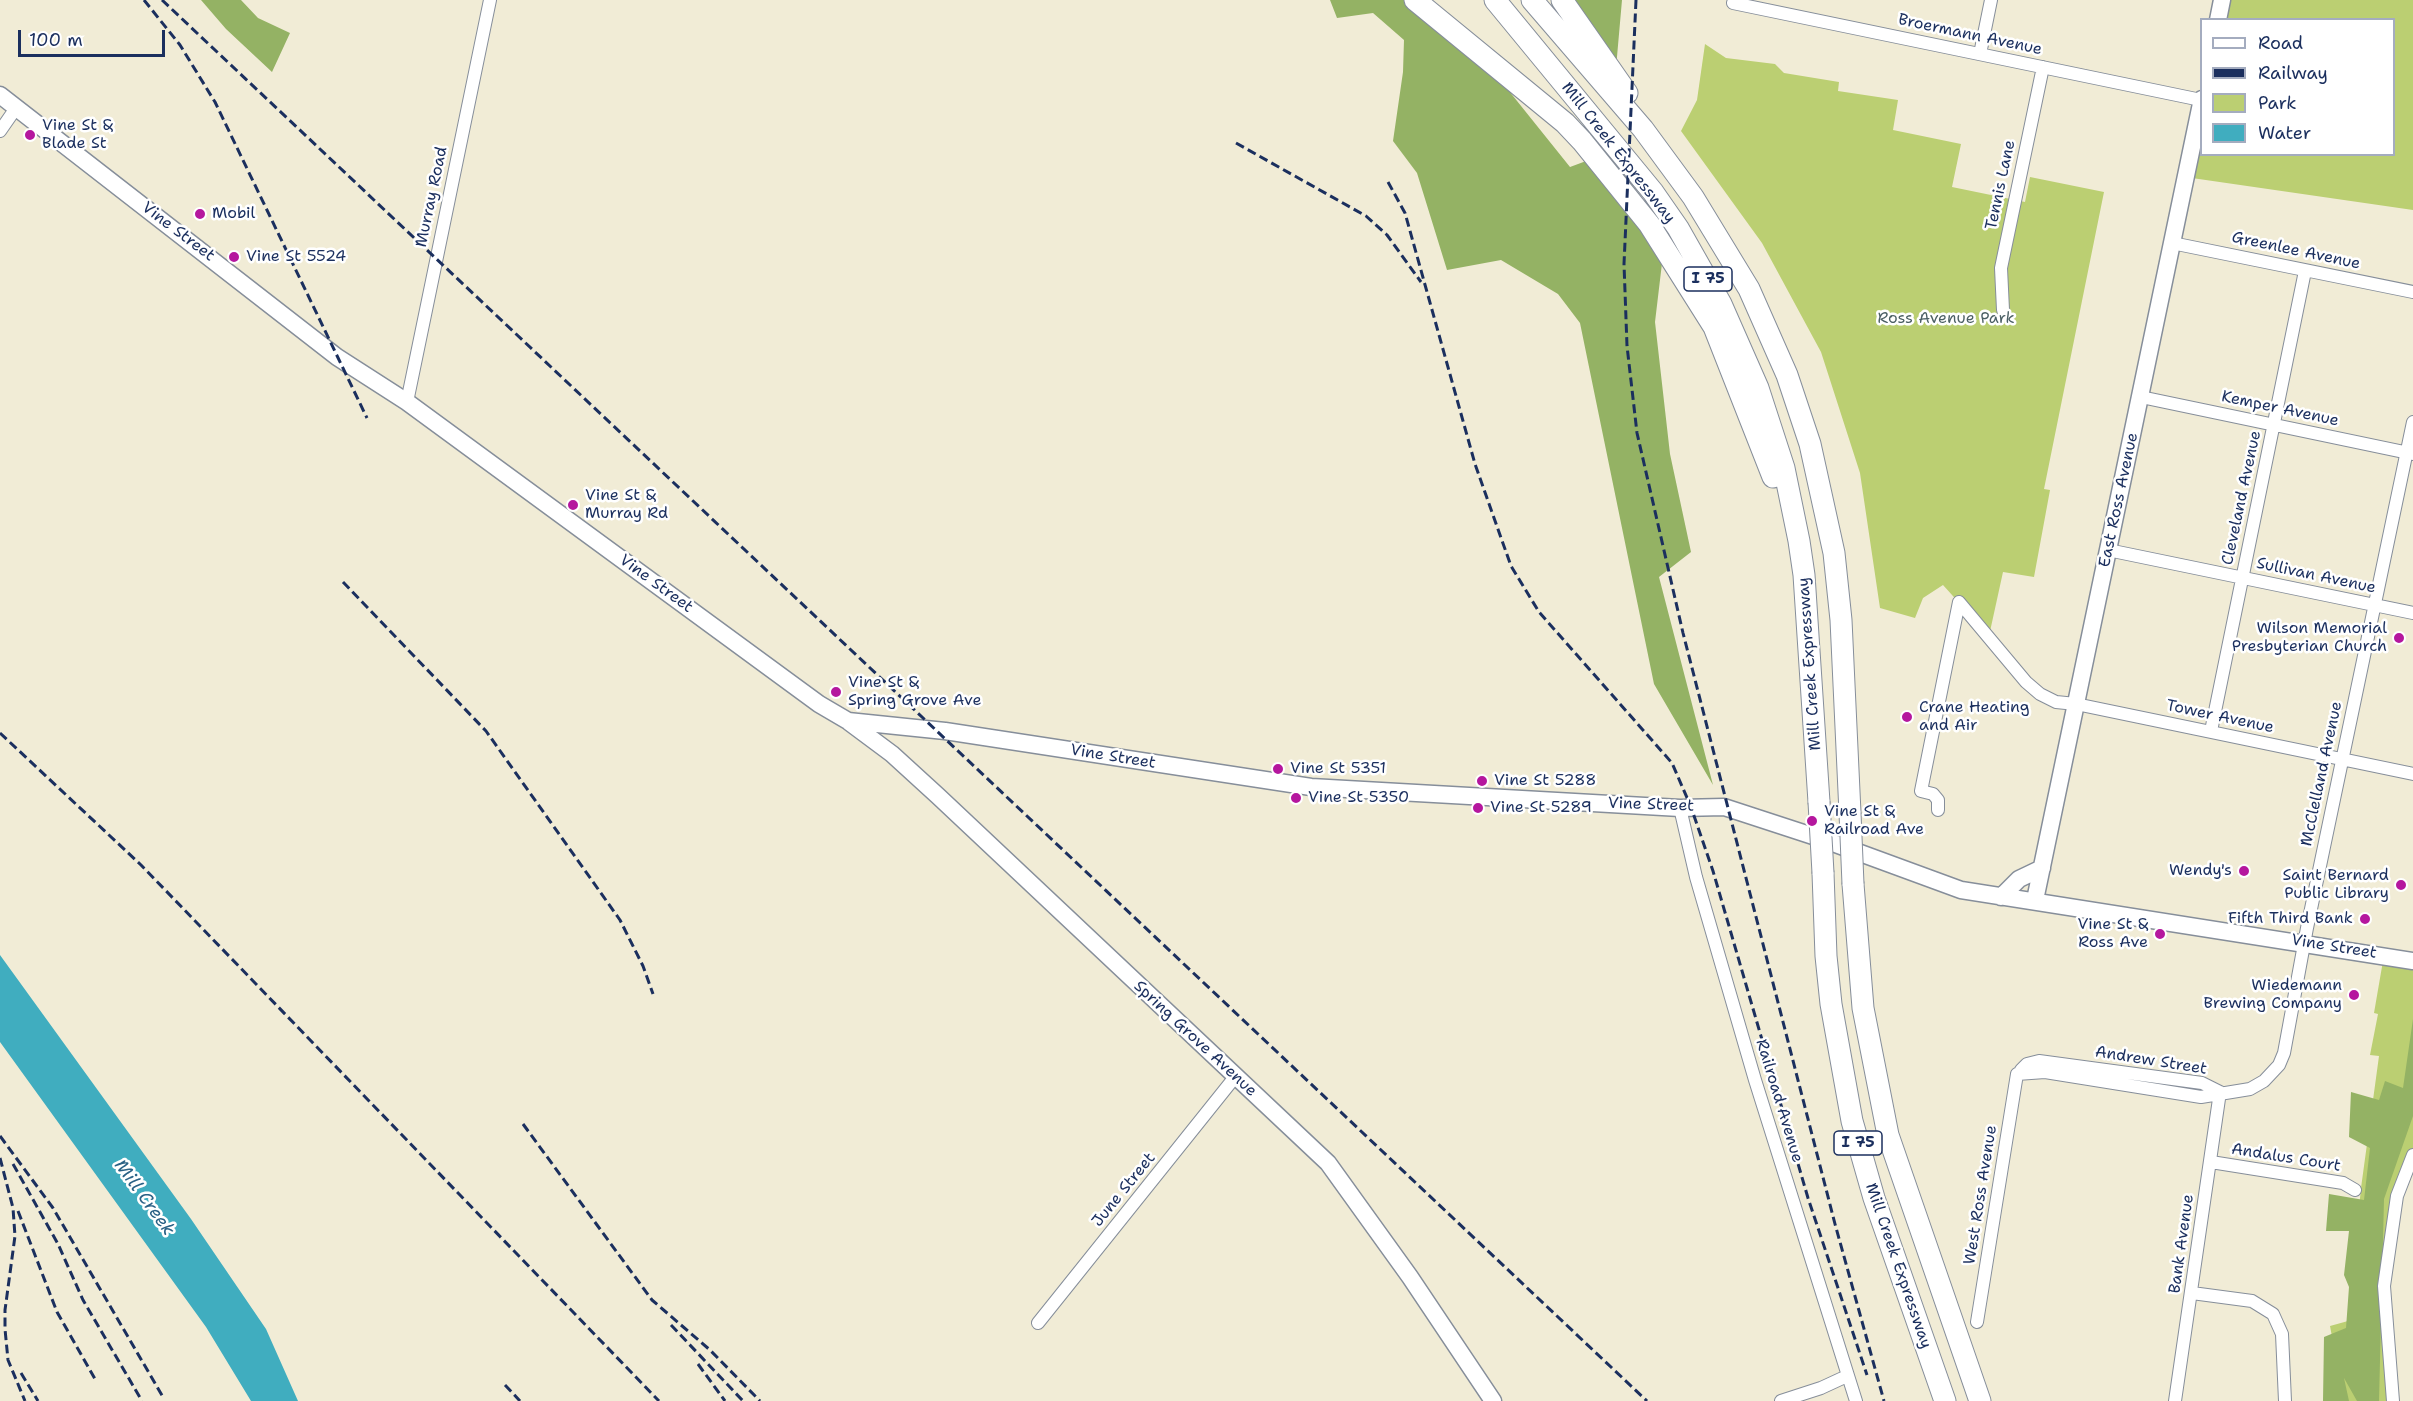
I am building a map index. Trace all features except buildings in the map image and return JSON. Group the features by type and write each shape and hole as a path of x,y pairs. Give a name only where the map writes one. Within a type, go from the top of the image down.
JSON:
{"highway":[{"path":"1415,0 1527,91 1582,141 1649,224 1674,260 1714,327 1752,419 1777,492 1794,577 1806,614"},
{"name":"Mill Creek Expressway","path":"1495,0 1653,192 1697,258 1721,304 1758,388 1784,468 1799,541 1806,614 1831,1004 1852,1121 1877,1208 1945,1401"},
{"name":"Mill Creek Expressway","path":"1532,0 1643,129 1694,197 1733,260 1769,331 1810,444 1822,489 1839,590 1853,884 1863,1008 1885,1124 1904,1188 1980,1401"},
{"path":"1562,0 1636,107 1643,129"}],"main road":[{"path":"2218,18 2222,0"},
{"name":"Vine Street","path":"0,95 175,228 337,357 406,402 819,704 848,721 945,731 1311,787 1680,808 1724,807 1800,831 1939,884 2001,897 2035,900 2413,961"},
{"name":"East Ross Avenue","path":"2035,900 2200,104"},
{"name":"Spring Grove Avenue","path":"848,721 892,754 938,796 1328,1163 1416,1286 1493,1401"},
{"path":"2001,897 2019,879 2042,868"}],"street":[{"name":"Murray Road","path":"406,402 490,0"},
{"path":"1980,54 1991,0"},
{"name":"Broermann Avenue","path":"1732,3 2200,99"},
{"name":"Tennis Lane","path":"2004,310 2001,268 2043,67"},
{"path":"0,131 16,108"},
{"name":"Greenlee Avenue","path":"2172,243 2413,292"},
{"name":"Cleveland Avenue","path":"2211,731 2305,270"},
{"name":"Kemper Avenue","path":"2140,397 2410,453"},
{"name":"McClelland Avenue","path":"2220,1092 2250,1089 2264,1081 2279,1065 2284,1053 2304,942 2373,605 2410,453 2413,422"},
{"name":"Sullivan Avenue","path":"2108,550 2413,613"},
{"name":"Tower Avenue","path":"1938,810 1938,800 1933,794 1921,792 1959,602 2026,682 2048,699 2413,774"},
{"name":"Railroad Avenue","path":"1680,808 1699,886 1752,1069 1856,1401"},
{"name":"Andrew Street","path":"2017,1074 2028,1064 2039,1061 2202,1083 2220,1092"},
{"name":"West Ross Avenue","path":"1977,1322 2017,1074"},
{"name":"June Street","path":"1038,1323 1235,1077"},
{"name":"Bank Avenue","path":"2175,1401 2220,1092"},
{"path":"2393,1401 2384,1286 2397,1196 2413,1155"},
{"name":"Andalus Court","path":"2211,1162 2343,1183 2355,1190"},
{"path":"2192,1293 2252,1301 2273,1314 2282,1334 2285,1401"},
{"path":"1781,1401 1821,1388 1847,1376"}],"green space":[{"path":"201,0 241,0 258,18 290,33 272,72 226,29"},
{"path":"1330,0 1410,0 1501,81 1570,167 1605,154 1665,238 1655,322 1670,454 1691,552 1659,577 1713,785 1654,684 1580,323 1558,294 1501,260 1447,270 1417,173 1393,141 1403,72 1404,40 1373,13 1337,18"},
{"path":"1565,0 1622,0 1616,68"},
{"path":"2222,0 2413,0 2413,210 2185,177 2200,104 2200,156 2395,156 2395,18 2218,18"},
{"name":"Ross Avenue Park","path":"1705,44 1726,58 1775,64 1784,73 1839,82 1838,91 1898,100 1893,130 1961,144 1952,187 2025,202 2030,177 2104,192 2044,489 2050,490 2034,577 2003,572 1989,636 1943,585 1923,598 1915,618 1880,608 1860,473 1821,352 1762,243 1681,131 1697,100"},
{"path":"2384,955 2413,961 2413,1155 2402,1180 2386,1273 2392,1401 2344,1401 2330,1326 2348,1321 2361,1188 2379,1056 2370,1055 2378,1014 2374,1013"},
{"path":"2413,1019 2413,1116 2384,1199 2379,1401 2357,1401 2344,1378 2349,1401 2323,1401 2324,1337 2346,1328 2349,1287 2344,1275 2349,1231 2326,1231 2329,1194 2364,1200 2370,1148 2349,1137 2351,1092 2379,1100 2385,1081 2403,1088"}],"water":[{"name":"Mill Creek","path":"0,955 191,1219 266,1329 298,1401 251,1401 206,1327 0,1042"}],"railway":[{"path":"144,0 180,45 215,102 367,418"},
{"path":"162,0 1647,1401"},
{"path":"1636,0 1624,264 1627,346 1637,433 1683,633 1835,1224 1884,1401"},
{"path":"1236,143 1366,216 1387,235 1421,282"},
{"path":"1388,182 1405,213 1475,464 1511,566 1539,612 1672,763 1691,807 1713,871 1808,1198 1867,1375"},
{"path":"343,582 486,731 620,920 643,966 653,994"},
{"path":"0,733 141,865 659,1401"},
{"path":"523,1124 652,1300 710,1350 760,1401"},
{"path":"0,1136 53,1208 163,1397"},
{"path":"0,1158 13,1208 15,1236 5,1310 8,1360 25,1401"},
{"path":"13,1164 58,1244 83,1300 142,1401"},
{"path":"18,1211 57,1312 95,1379"},
{"path":"671,1325 743,1401"},
{"path":"698,1364 725,1401"},
{"path":"21,1373 38,1401"},
{"path":"505,1385 520,1401"}],"place":[{"name":"Vine St & Blade St","path":"30,135"},
{"name":"Mobil","path":"200,214"},
{"name":"Vine St 5524","path":"234,257"},
{"name":"Vine St & Murray Rd","path":"573,505"},
{"name":"Wilson Memorial Presbyterian Church","path":"2399,638"},
{"name":"Vine St & Spring Grove Ave","path":"836,692"},
{"name":"Crane Heating and Air","path":"1907,717"},
{"name":"Vine St 5351","path":"1278,769"},
{"name":"Vine St 5288","path":"1482,781"},
{"name":"Vine St 5350","path":"1296,798"},
{"name":"Vine St 5289","path":"1478,808"},
{"name":"Vine St & Railroad Ave","path":"1812,821"},
{"name":"Wendy's","path":"2244,871"},
{"name":"Saint Bernard Public Library","path":"2401,885"},
{"name":"Fifth Third Bank","path":"2365,919"},
{"name":"Vine St & Ross Ave","path":"2160,934"},
{"name":"Wiedemann Brewing Company","path":"2354,995"}]}
